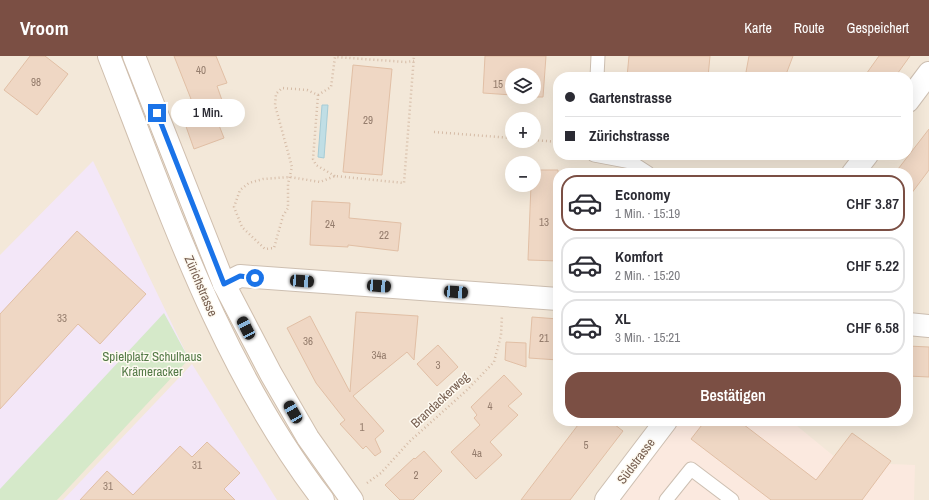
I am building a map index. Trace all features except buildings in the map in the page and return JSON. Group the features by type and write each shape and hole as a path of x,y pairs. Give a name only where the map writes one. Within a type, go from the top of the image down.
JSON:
{"main road":[{"name":"Zürichstrasse","path":"109,56 206,301 248,386 283,443 323,500"},
{"name":"Zürichstrasse","path":"134,56 224,284 271,374 308,438 351,498"},
{"path":"913,94 929,73"},
{"path":"857,168 863,160"},
{"path":"224,284 240,276 553,299"},
{"path":"913,324 929,326"},
{"name":"Südstrasse","path":"608,499 662,426"}],"lane":[{"path":"598,56 598,72"},
{"path":"620,160 631,162 640,168"},
{"path":"666,500 691,468 732,500"}],"path":[{"path":"318,95 313,159 316,165 335,176 404,183 414,56"},
{"path":"318,95 331,87 336,57 406,62 414,61"},
{"path":"318,95 308,90 296,88 282,88 276,94 275,105 292,167 290,177 288,184 288,208 283,216 274,248 265,249 242,227 234,207 240,190 249,183 263,179 290,177 320,182 335,176"},
{"path":"434,132 505,137"},
{"path":"541,141 553,142"},
{"name":"Brandackerweg","path":"351,498 381,473 409,442 468,389 494,362 501,335 503,295"}],"shaded area":[{"path":"0,56 929,56 929,500 0,500"},
{"path":"93,161 189,359 51,500 0,500 0,255"},
{"path":"192,364 277,500 63,500"},
{"path":"673,426 797,426 841,462 915,465 914,500 618,500"}],"green space":[{"name":"Spielplatz Schulhaus Krämeracker","path":"164,313 189,359 57,500 0,500 0,489"}],"water":[{"path":"322,105 328,105 324,158 318,157"}],"route":[{"path":"157,113 224,284 240,276 255,278"}]}
